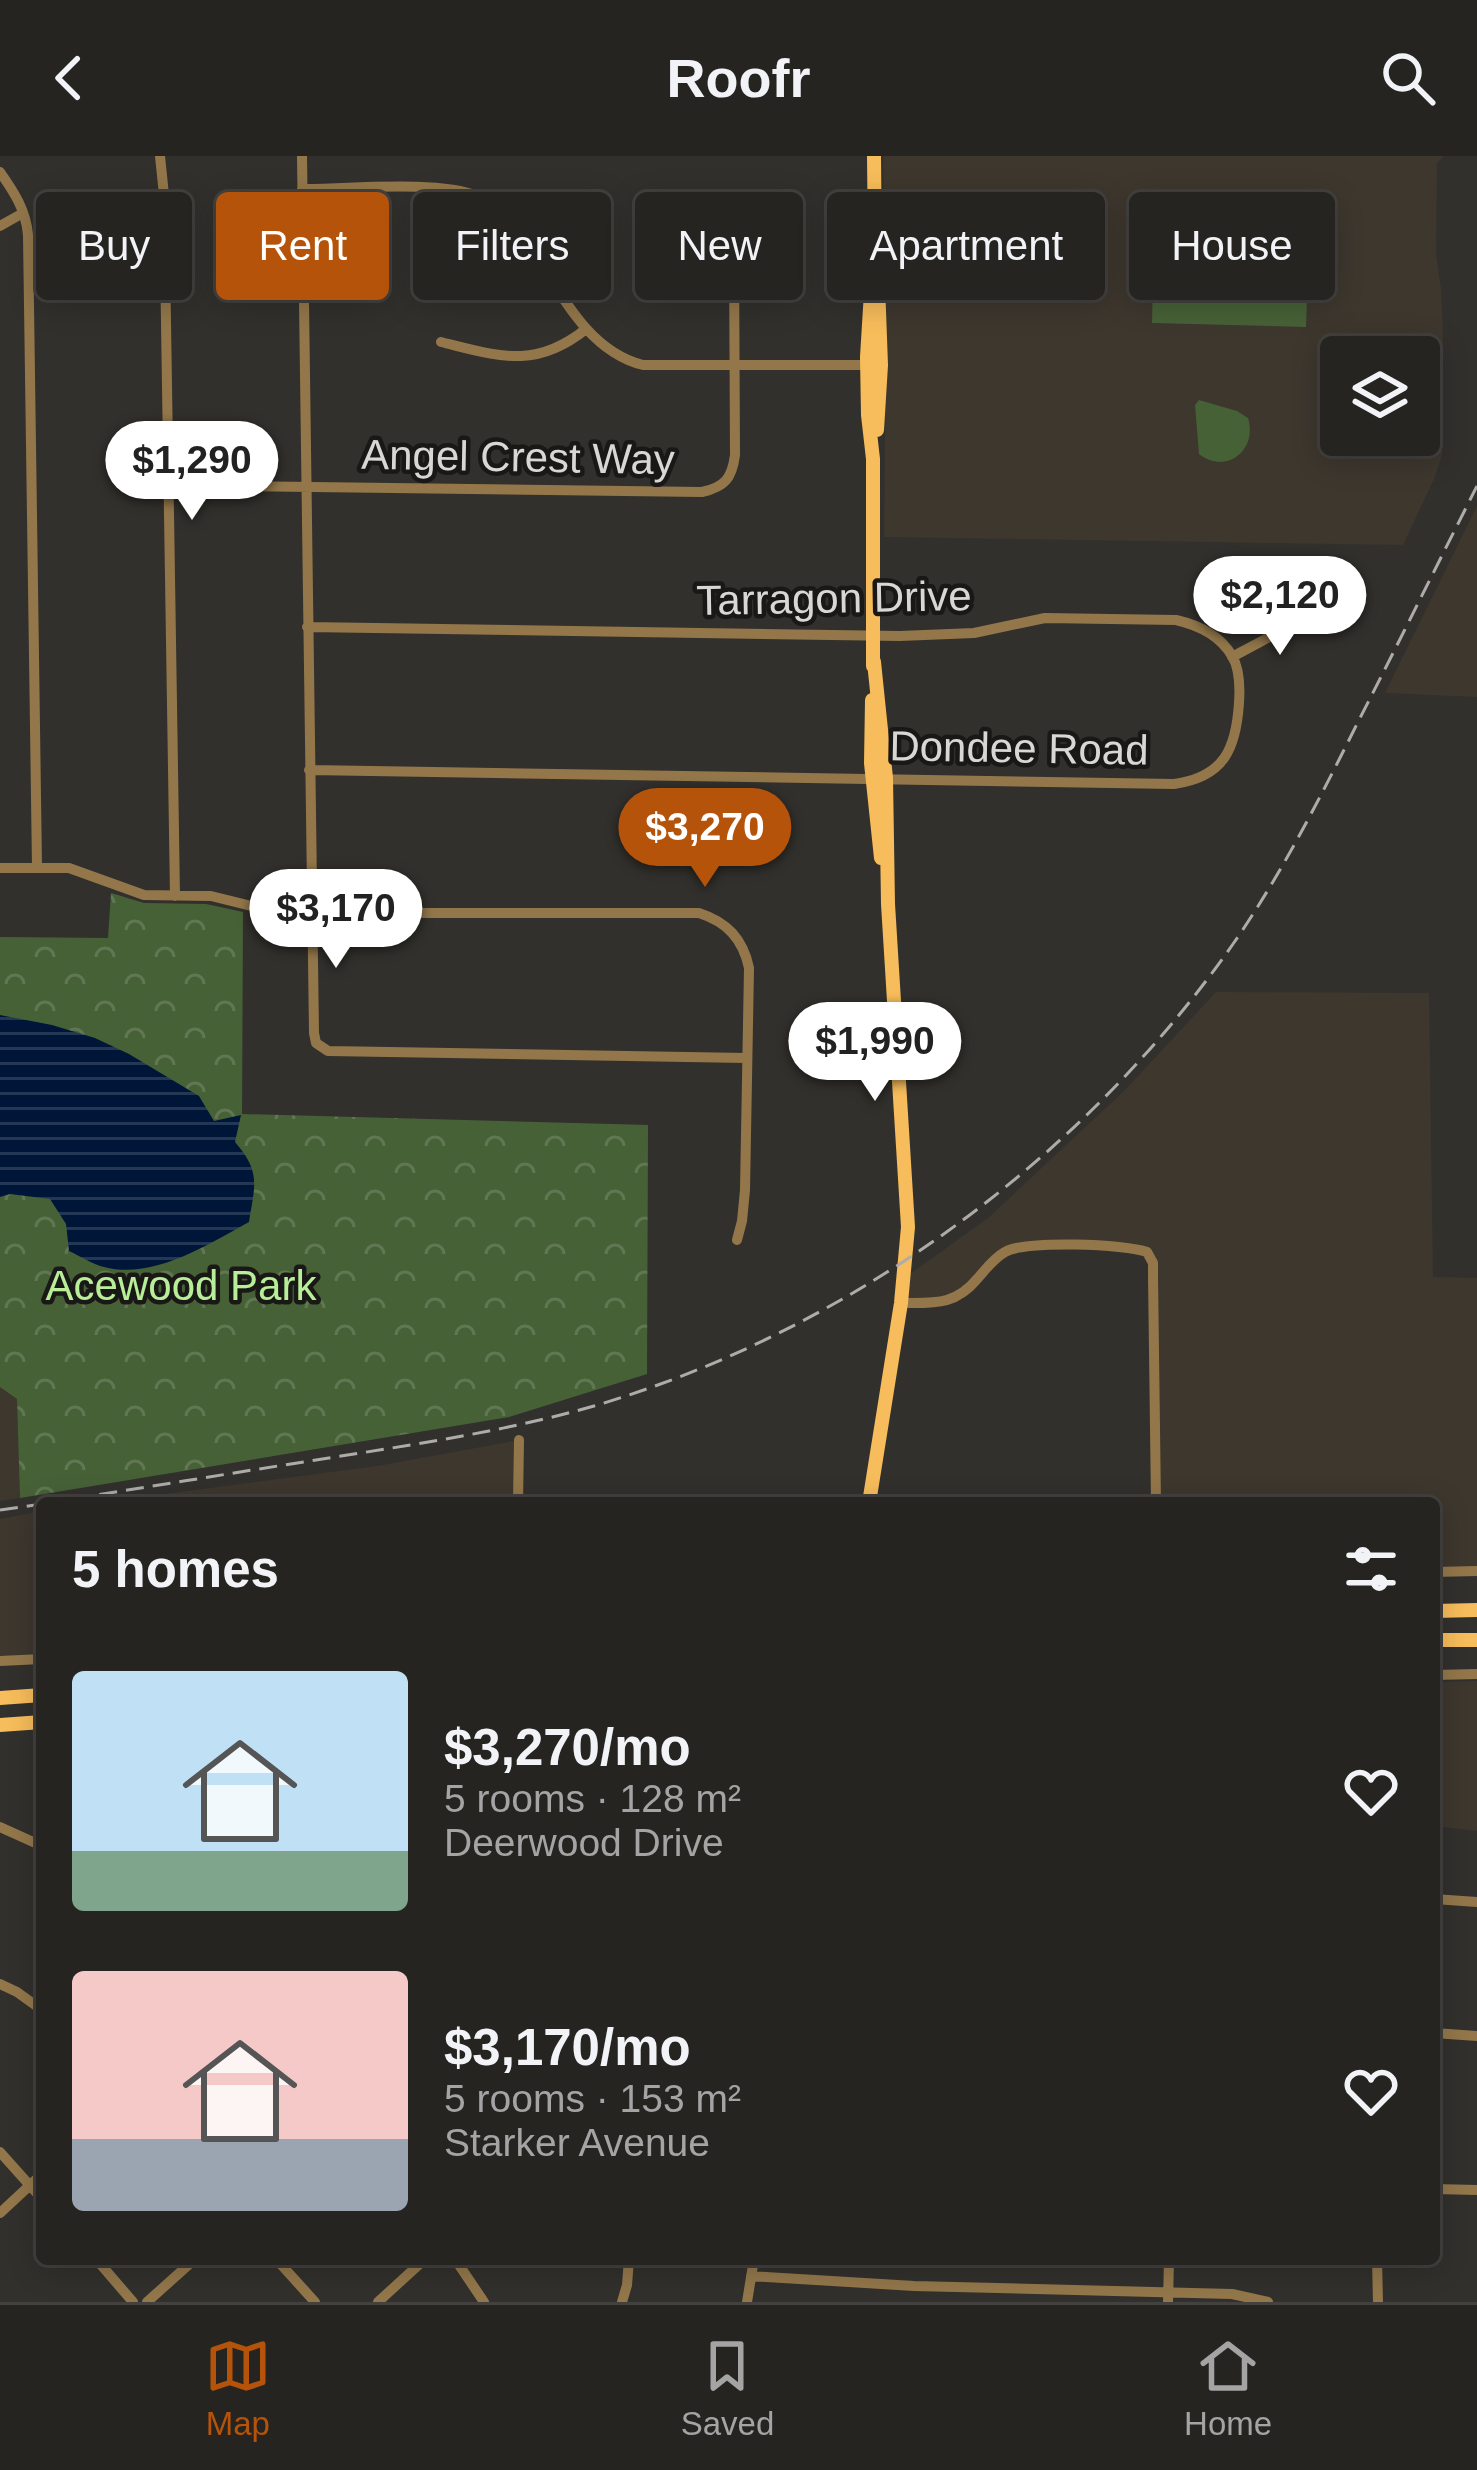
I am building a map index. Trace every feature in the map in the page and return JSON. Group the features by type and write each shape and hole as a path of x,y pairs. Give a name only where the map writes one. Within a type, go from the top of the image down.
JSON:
{"main road":[{"path":"870,1497 901,1303 908,1227 874,662 874,459 868,415 874,365 874,156"},
{"path":"1440,1611 1477,1610"},
{"path":"1440,1640 1477,1640"},
{"path":"0,1698 36,1695"},
{"path":"0,1725 36,1722"}],"street":[{"path":"160,156 176,896"},
{"path":"302,156 314,1036 324,1050 746,1058"},
{"path":"0,172 16,195 28,235 37,867"},
{"path":"302,189 458,189 487,200 508,214 586,329 611,352 643,365 874,365"},
{"path":"0,226 23,213"},
{"path":"734,300 734,366"},
{"path":"441,342 522,358 556,348 586,329"},
{"name":"Angel Crest Way","path":"168,485 702,492 723,485 733,469 734,366"},
{"name":"Tarragon Drive","path":"307,627 874,635 962,634 1045,618 1176,620 1207,631 1232,657"},
{"path":"1232,657 1305,618"},
{"name":"Dondee Road","path":"309,770 1192,782 1219,765 1237,733 1239,681 1232,657"},
{"path":"0,868 69,868 144,895 211,896 296,913 707,915 732,932 748,960 745,1190 737,1240"},
{"path":"901,1303 944,1302 962,1295 998,1256 1019,1246 1127,1247 1147,1252 1154,1276 1156,1497"},
{"path":"518,1497 519,1440"},
{"path":"1440,1572 1477,1571"},
{"path":"0,1661 36,1659"},
{"path":"1440,1675 1477,1674"},
{"path":"0,1827 36,1843"},
{"path":"1440,1899 1477,1902"},
{"path":"0,1984 36,2006"},
{"path":"1440,2033 1477,2036"},
{"path":"0,2152 36,2193"},
{"path":"0,2213 36,2180"},
{"path":"1440,2189 1477,2190"},
{"path":"101,2265 133,2302"},
{"path":"147,2302 188,2265"},
{"path":"281,2265 315,2302"},
{"path":"378,2302 418,2265"},
{"path":"458,2265 484,2302"},
{"path":"622,2302 628,2265"},
{"path":"747,2302 753,2265"},
{"path":"1168,2297 1169,2265"},
{"path":"1377,2265 1378,2302"},
{"path":"751,2276 1168,2297 1232,2294 1268,2302"}],"shaded area":[{"path":"883,156 1444,156 1437,163 1436,253 1443,330 1442,455 1403,545 884,537 885,300 1105,300 1105,192 884,192"},
{"path":"1477,506 1477,697 1385,693"},
{"path":"1216,992 1429,993 1433,1277 1477,1278 1477,1571 1440,1572 1440,1497 1156,1497 1153,1276 1144,1250 1044,1245 1004,1252 962,1295 901,1303 903,1279 988,1218 1124,1091"},
{"path":"0,1387 17,1399 20,1498 0,1501"},
{"path":"519,1440 518,1497 142,1497 377,1466"},
{"path":"36,1512 36,1659 0,1661 0,1519"},
{"path":"1477,1681 1477,1831 1440,1827 1440,1682"}],"green space":[{"path":"1153,300 1307,300 1306,327 1152,323"},
{"path":"1199,400 1248,418 1248,440 1237,456 1219,462 1199,454 1195,405"},
{"name":"Acewood Park","path":"111,893 144,903 206,904 243,912 242,1114 648,1125 647,1374 509,1417 20,1498 17,1399 0,1387 0,937 108,938"}],"water":[{"path":"0,1015 95,1038 129,1054 199,1096 214,1121 241,1115 235,1142 254,1179 249,1222 179,1258 123,1270 100,1266 69,1251 66,1224 50,1199 0,1197"}],"railway":[{"path":"83,1497 456,1437 594,1406 688,1374 780,1333 868,1284 952,1228 1031,1166 1105,1097 1172,1023 1233,944 1314,807 1477,486"},
{"path":"0,1510 36,1505"}]}
